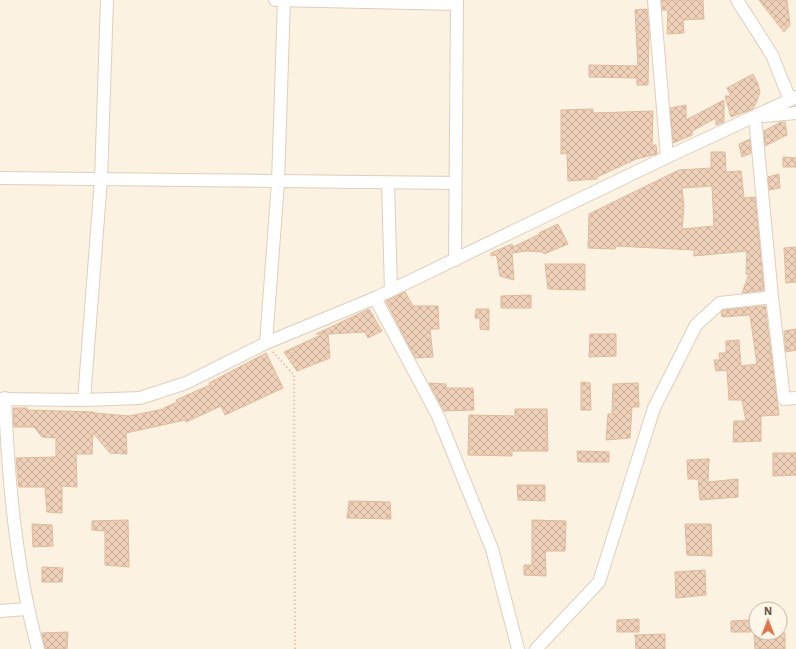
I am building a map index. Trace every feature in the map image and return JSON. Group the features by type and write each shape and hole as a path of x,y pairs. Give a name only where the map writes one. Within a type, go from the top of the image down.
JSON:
{"street":[{"path":"84,400 101,180 107,0"},
{"path":"275,0 457,2 455,260"},
{"path":"266,343 278,182 284,0"},
{"path":"654,0 667,156"},
{"path":"38,649 27,610 7,462 2,399 84,400 140,398 186,383 266,343 374,298 455,260 667,156 755,117 793,98 772,55 737,0"},
{"path":"755,117 796,113"},
{"path":"755,117 772,297 784,399 796,398"},
{"path":"0,178 456,183"},
{"path":"388,182 391,290"},
{"path":"536,649 599,582 654,408 696,325 720,303 772,297"},
{"path":"374,298 438,416 492,549 518,649"},
{"path":"0,611 27,610"}],"path":[{"path":"266,343 294,375 295,649"}],"building":[{"path":"662,0 703,0 704,19 683,20 684,33 667,34 668,10 662,10"},
{"path":"759,0 787,0 790,25 784,32"},
{"path":"647,9 649,30 648,85 637,85 637,78 589,77 589,65 638,66 635,10"},
{"path":"753,74 760,92 753,109 731,117 725,96 731,96 727,88"},
{"path":"724,100 724,122 716,125 716,118 692,131 692,135 673,143 670,108 686,105 686,120"},
{"path":"593,109 593,113 653,111 652,145 656,145 657,154 636,159 597,177 597,179 568,181 567,153 561,154 561,110"},
{"path":"781,122 785,122 787,135 765,146 764,131"},
{"path":"750,139 751,153 742,157 739,144"},
{"path":"711,152 725,152 726,172 741,171 744,198 755,197 764,290 742,293 749,274 746,274 747,251 694,256 694,250 616,246 615,249 588,248 589,214 679,170 711,168","holes":["712,186 714,226 682,229 684,207 682,188"]},
{"path":"783,157 796,158 796,167 783,167"},
{"path":"779,174 780,188 769,190 768,177"},
{"path":"558,224 568,244 544,254 543,252 526,251 512,253 514,280 500,276 496,255 491,256 491,253 512,244 513,247"},
{"path":"796,247 796,282 786,283 784,248"},
{"path":"545,264 585,264 585,290 548,289"},
{"path":"405,292 413,306 438,306 439,329 430,329 433,357 415,358 386,301"},
{"path":"531,295 531,308 501,308 501,296"},
{"path":"765,306 779,415 761,416 761,441 733,442 734,421 746,421 742,400 729,400 727,370 716,371 714,360 720,360 719,353 726,353 726,341 739,340 741,366 757,364 750,315 722,317 721,312 723,310"},
{"path":"369,309 382,331 368,338 365,332 328,334 330,358 297,371 284,352 323,334 316,334"},
{"path":"476,309 489,309 489,330 480,329 480,318 475,318"},
{"path":"796,329 796,350 786,352 784,331"},
{"path":"590,334 616,334 616,356 589,357"},
{"path":"266,353 283,388 225,415 221,406 186,422 185,420 126,433 127,454 110,453 93,433 92,454 76,454 77,487 62,486 62,513 47,512 45,487 19,487 16,458 56,457 56,438 42,437 34,427 14,427 13,408 27,408 27,410 94,412 129,416 164,409 177,402 176,400 210,385 209,383"},
{"path":"581,382 590,383 591,410 581,410"},
{"path":"429,383 446,384 446,388 473,388 474,410 444,411"},
{"path":"638,383 639,407 632,407 630,438 606,440 608,414 612,414 613,384"},
{"path":"515,409 547,409 548,451 512,451 512,456 468,455 469,415 515,416"},
{"path":"577,451 609,452 609,462 578,462"},
{"path":"773,453 796,453 796,475 773,476"},
{"path":"709,459 708,482 738,479 738,497 700,500 698,479 688,479 687,460"},
{"path":"517,485 545,485 545,501 518,500"},
{"path":"349,501 390,502 391,519 347,518"},
{"path":"128,520 129,567 105,565 105,531 92,530 92,521"},
{"path":"532,520 566,521 565,551 545,551 546,576 524,575 524,565 532,565"},
{"path":"32,524 52,525 53,546 33,547"},
{"path":"685,524 711,524 712,556 687,555"},
{"path":"42,567 63,568 62,582 42,582"},
{"path":"705,570 706,595 676,598 675,572"},
{"path":"639,619 639,632 617,632 617,620"},
{"path":"748,620 748,632 731,632 731,621"},
{"path":"68,632 67,649 45,649 42,633"},
{"path":"665,634 665,649 636,649 635,635"},
{"path":"754,641 785,641 785,649 755,649"}]}
